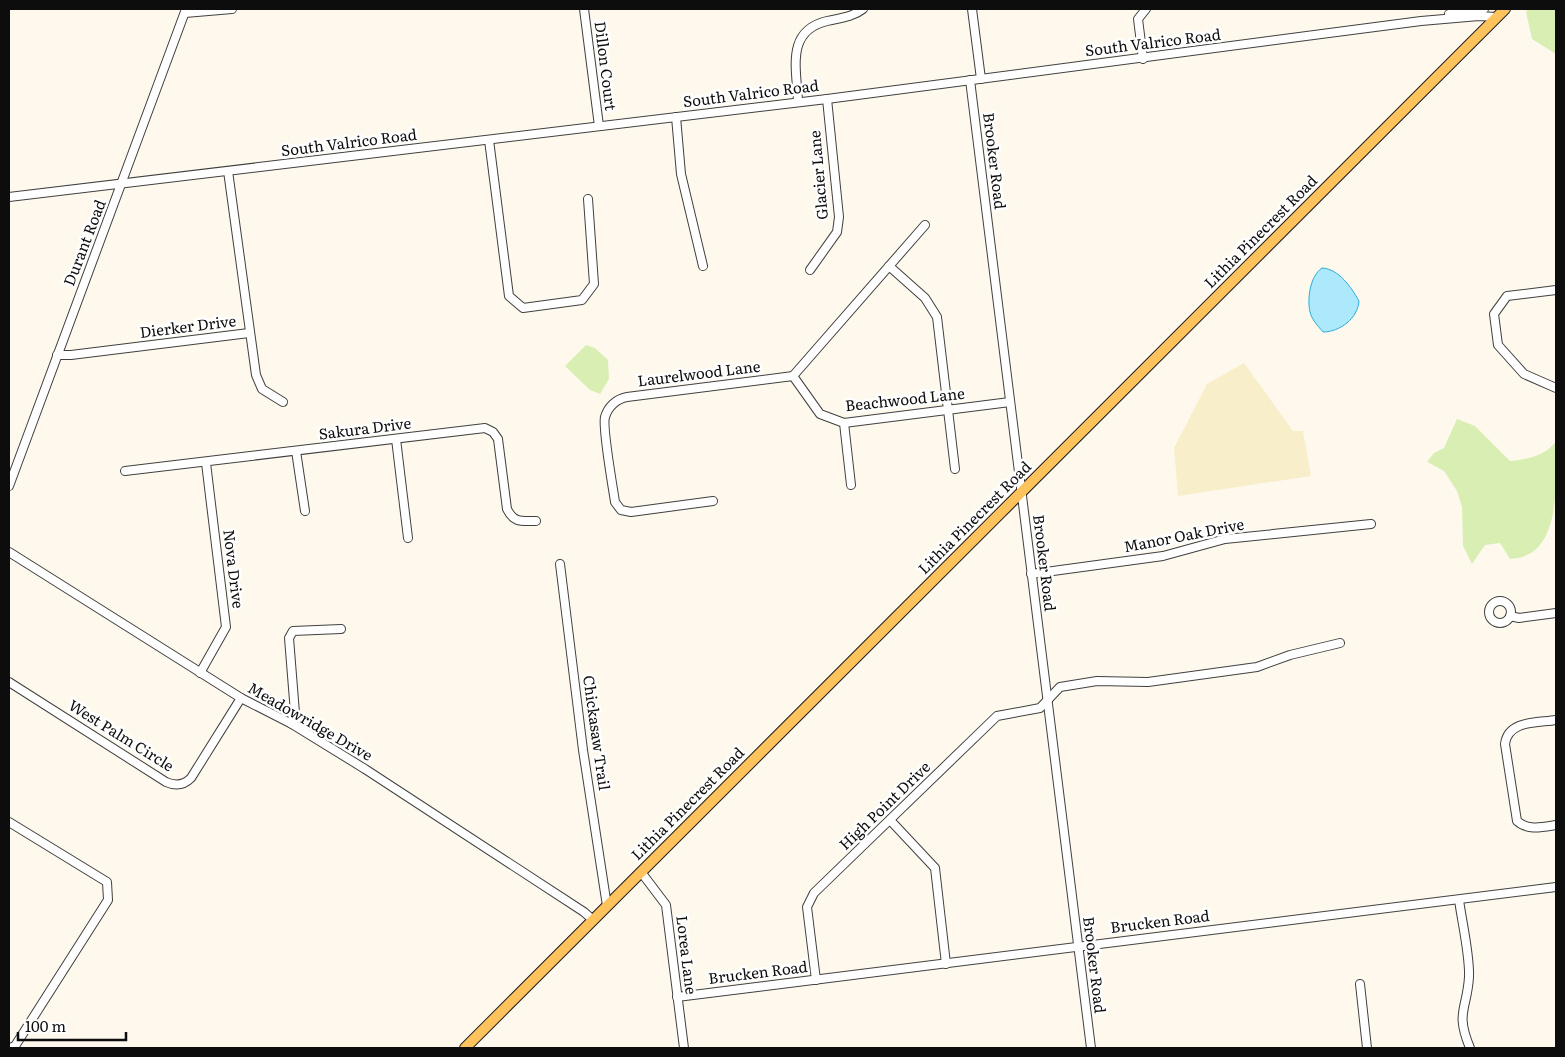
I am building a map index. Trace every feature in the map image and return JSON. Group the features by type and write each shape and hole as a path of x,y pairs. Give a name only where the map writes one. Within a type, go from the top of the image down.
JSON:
{"main road":[{"name":"Lithia Pinecrest Road","path":"469,1047 593,920 1505,9"}],"street":[{"path":"186,11 232,9"},
{"name":"Dillon Court","path":"584,9 599,126"},
{"path":"798,102 796,46 805,33 822,22 856,14 863,9"},
{"path":"972,9 981,79"},
{"path":"1143,59 1138,19 1146,9"},
{"path":"1421,21 1484,9"},
{"name":"Durant Road","path":"9,486 186,11"},
{"name":"South Valrico Road","path":"9,197 827,99 1421,21 1479,16 1496,17"},
{"name":"Brooker Road","path":"970,80 1091,1048"},
{"name":"Glacier Lane","path":"810,270 837,232 838,218 827,99"},
{"path":"676,117 681,174 703,266"},
{"path":"489,140 509,296 523,308 582,300 594,284 588,199"},
{"name":"Dierker Drive","path":"57,355 71,356 249,333 228,171"},
{"path":"794,376 925,225"},
{"path":"889,266 925,298 936,317 955,469"},
{"path":"1556,290 1508,296 1494,314 1498,345 1524,374 1556,388"},
{"path":"249,333 256,375 262,389 283,402"},
{"name":"Beachwood Lane","path":"794,376 820,414 844,423 1010,402"},
{"name":"Laurelwood Lane","path":"713,502 630,512 618,507 615,502 604,420 608,411 616,400 627,397 794,376"},
{"path":"844,423 851,485"},
{"name":"Sakura Drive","path":"125,471 206,463 485,428 493,432 498,439 507,509 511,518 518,521 536,520"},
{"path":"396,439 408,538"},
{"path":"296,451 305,511"},
{"name":"Nova Drive","path":"200,672 226,627 206,463"},
{"name":"Manor Oak Drive","path":"1031,574 1163,556 1225,539 1371,524"},
{"name":"Meadowridge Drive","path":"9,552 241,698 292,724 502,856 593,920"},
{"name":"Chickasaw Trail","path":"560,564 583,750 607,906"},
{"path":"1510,616 1519,618 1556,613"},
{"path":"292,724 295,713 289,638 293,631 302,629 341,629"},
{"name":"High Point Drive","path":"816,980 807,907 814,893 997,716 1040,708 1060,687 1097,681 1148,682 1256,667 1290,654 1340,643"},
{"name":"West Palm Circle","path":"9,682 166,782 175,784 191,778 241,698"},
{"path":"1556,720 1514,727 1506,736 1505,744 1517,821 1522,826 1528,828 1556,825"},
{"path":"890,820 935,868 946,964"},
{"path":"9,822 108,882 108,900 15,1046 10,1048"},
{"name":"Lorea Lane","path":"641,872 666,904 684,1048"},
{"name":"Brucken Road","path":"677,997 1556,887"},
{"path":"1458,900 1469,976 1461,1016 1463,1032 1470,1048"},
{"path":"1360,984 1368,1048"}],"shaded area":[{"path":"1244,363 1293,431 1303,431 1311,476 1178,496 1174,448 1207,384"}],"green space":[{"path":"1528,9 1556,9 1556,54 1532,39 1526,12"},
{"path":"586,345 595,348 608,360 609,379 600,394 590,390 565,366"},
{"path":"1457,419 1475,426 1510,461 1536,456 1547,450 1556,441 1556,487 1551,522 1537,548 1525,556 1510,559 1500,543 1485,545 1472,564 1463,546 1462,507 1457,491 1444,471 1427,462 1434,453 1444,448"}],"water":[{"path":"1322,268 1339,275 1359,301 1355,313 1347,323 1336,330 1323,332 1315,323 1309,307 1312,282"}]}
